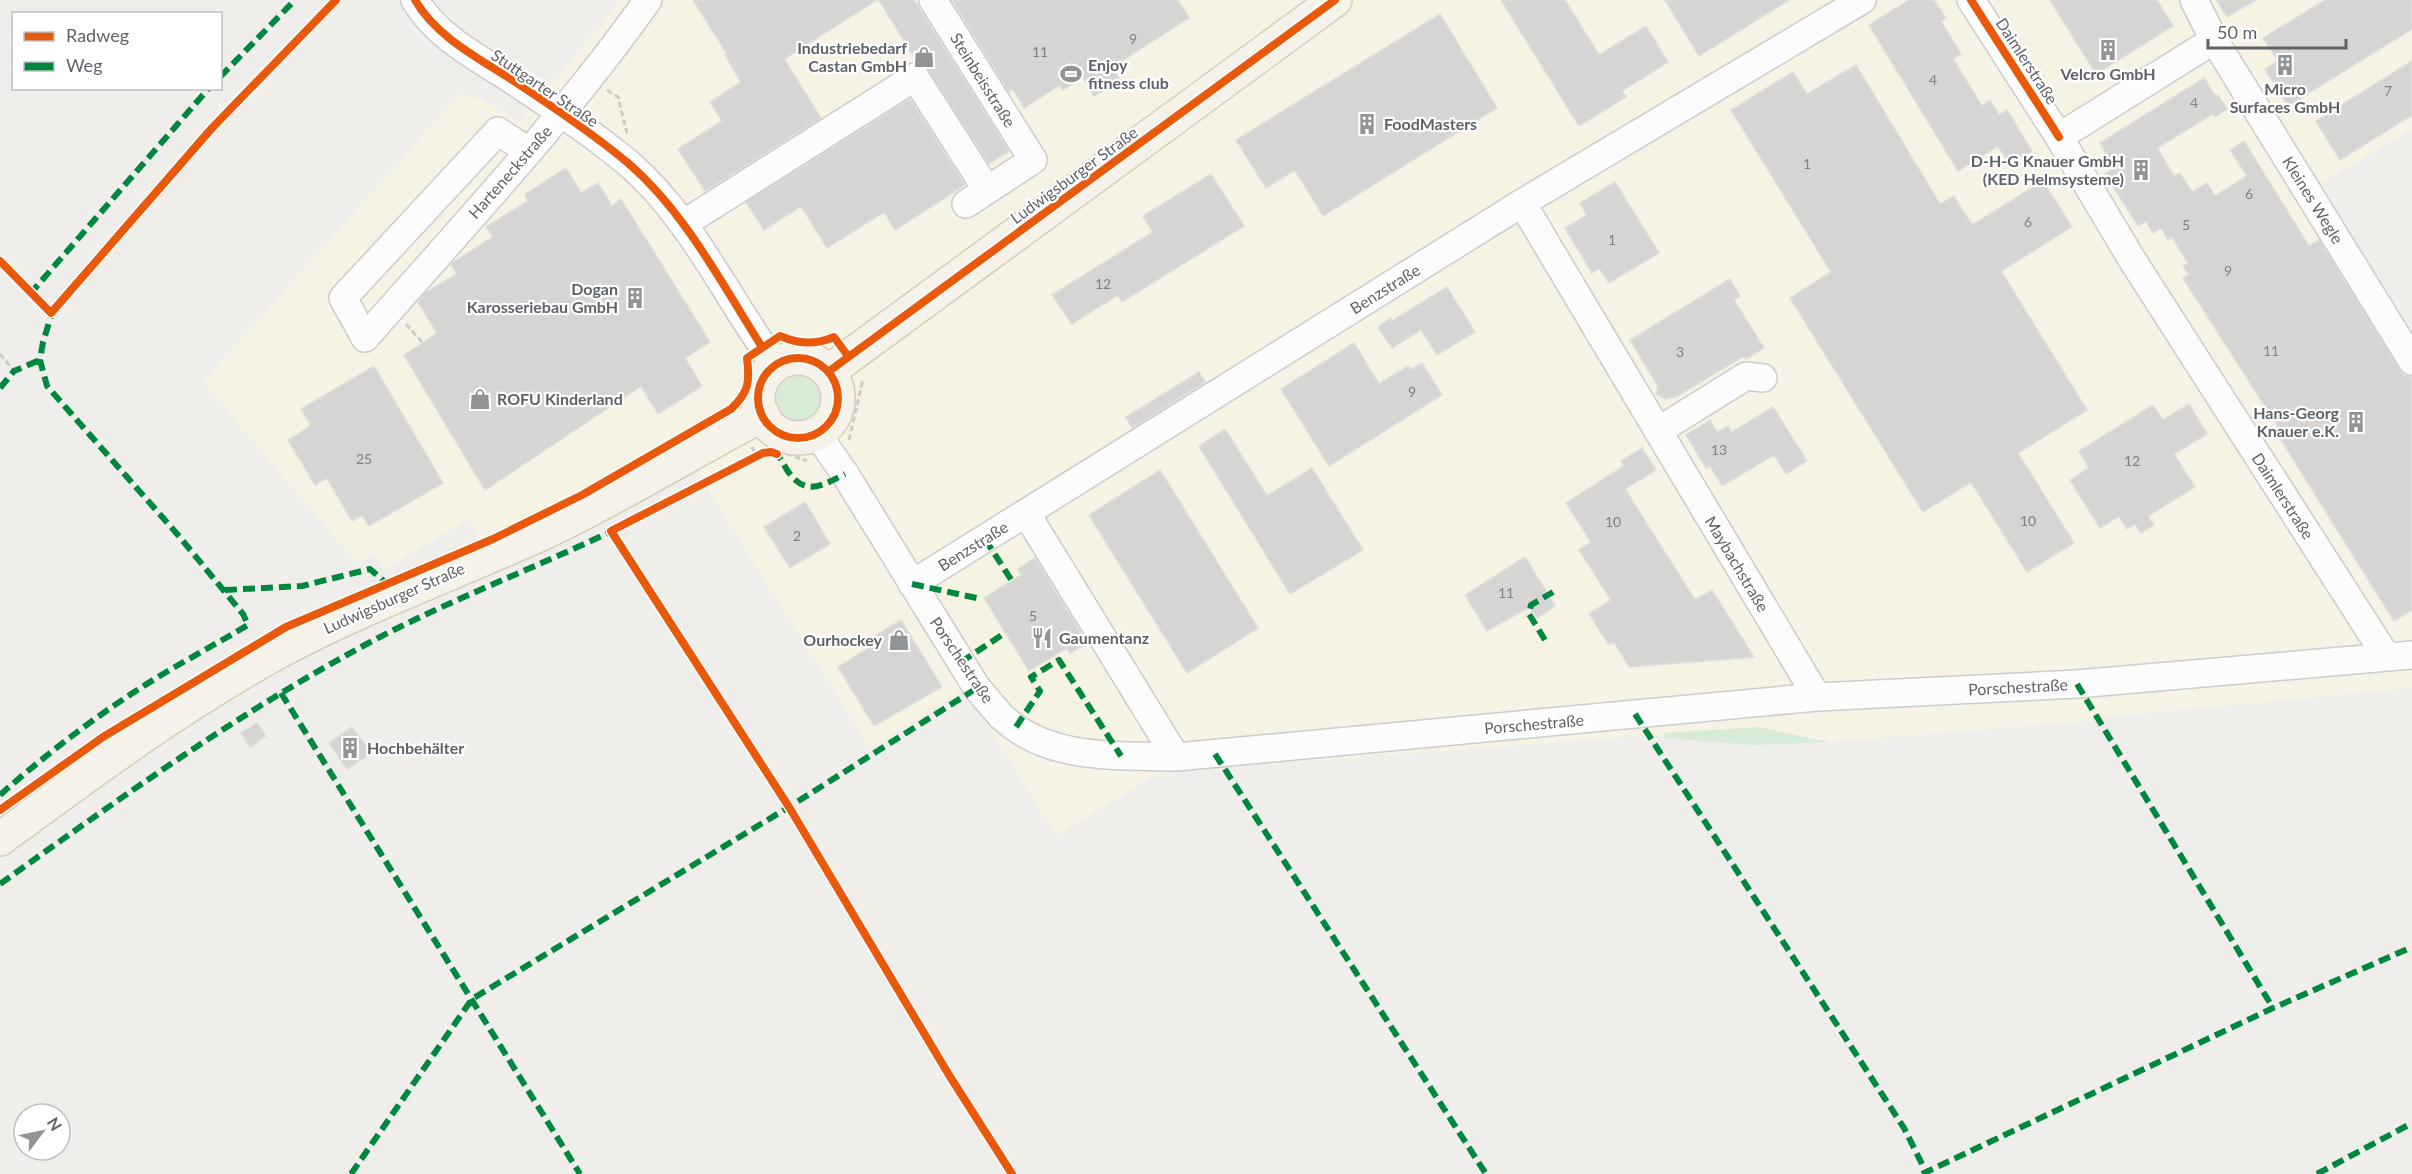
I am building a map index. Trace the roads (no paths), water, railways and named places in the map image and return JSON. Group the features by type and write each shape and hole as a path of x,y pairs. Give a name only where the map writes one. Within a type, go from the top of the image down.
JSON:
{"main road":[{"name":"Ludwigsburger Straße","path":"834,356 1335,0"},
{"path":"773,349 818,364 834,356 838,392 837,407 824,444 787,436 775,430 752,407 768,373 773,349"},
{"name":"Ludwigsburger Straße","path":"0,839 186,707 279,652 380,602 601,505 752,407"}],"street":[{"name":"Stuttgarter Straße","path":"415,0 428,18 444,33 561,114 628,164 654,189 773,349"},
{"name":"Harteneckstraße","path":"528,151 498,131 343,298 365,338 561,114 610,54 648,0"},
{"name":"Steinbeisstraße","path":"682,224 915,77 976,197 1028,151 933,0"},
{"name":"Benzstraße","path":"912,584 1522,203 1862,0"},
{"name":"Daimlerstraße","path":"1971,0 2059,137 2131,258 2399,656"},
{"name":"Kleines Wegle","path":"2194,0 2214,40 2412,361"},
{"path":"2059,137 2214,40"},
{"name":"Maybachstraße","path":"1522,203 1817,696"},
{"path":"1658,431 1746,376 1763,378"},
{"name":"Porschestraße","path":"824,444 977,688 1002,716 1030,737 1056,747 1091,755 1176,757 1817,696 2077,684 2399,656"},
{"path":"1026,513 1176,757"}],"place":[{"name":"Velcro GmbH","path":"2108,50"},
{"name":"Industriebedarf Castan GmbH","path":"924,57"},
{"name":"Micro Surfaces GmbH","path":"2285,65"},
{"name":"Enjoy fitness club","path":"1071,74"},
{"name":"FoodMasters","path":"1367,124"},
{"name":"D-H-G Knauer GmbH (KED Helmsysteme)","path":"2141,170"},
{"name":"Dogan Karosseriebau GmbH","path":"635,298"},
{"name":"ROFU Kinderland","path":"480,399"},
{"name":"Hans-Georg Knauer e.K.","path":"2356,422"},
{"name":"Gaumentanz","path":"1042,638"},
{"name":"Ourhockey","path":"899,640"},
{"name":"Hochbehälter","path":"350,748"}]}
